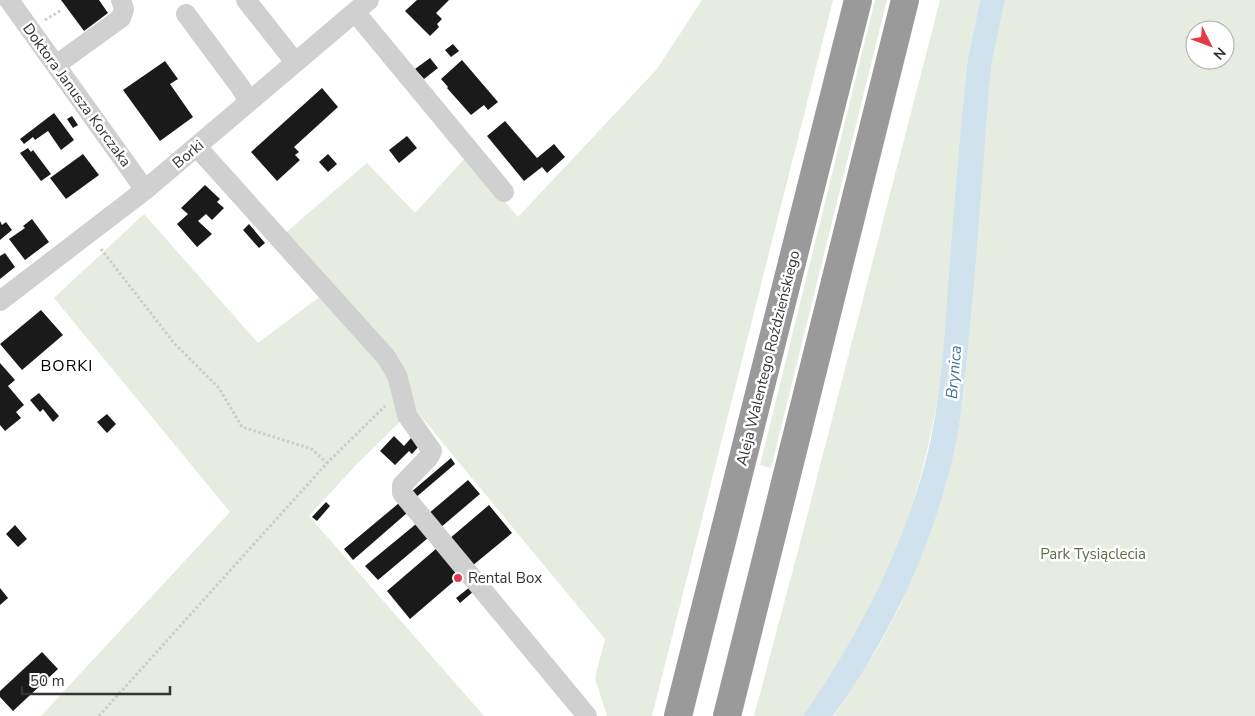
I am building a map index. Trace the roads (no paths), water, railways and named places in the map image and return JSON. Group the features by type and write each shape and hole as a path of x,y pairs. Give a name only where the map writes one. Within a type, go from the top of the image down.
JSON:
{"highway":[{"name":"Aleja Walentego Roździeńskiego","path":"678,716 858,0"},
{"path":"728,716 905,0"}],"street":[{"name":"Doktora Janusza Korczaka","path":"9,0 145,190"},
{"path":"56,65 121,18 124,10 121,0"},
{"path":"246,0 295,62"},
{"path":"362,6 504,192"},
{"name":"Borki","path":"0,301 145,190 362,6"},
{"path":"186,14 249,102"},
{"path":"197,147 386,357 397,375 407,415 432,450 429,457 402,486 402,493 588,716"}],"water":[{"name":"Brynica","path":"980,0 1005,0 992,62 989,90 967,363 959,427 947,480 936,516 909,586 874,653 833,716 803,716 844,652 880,586 909,516 930,443 942,358 968,58"}],"place":[{"name":"Rental Box","path":"458,578"}],"district":[{"name":"BORKI","path":"67,365"}],"park label":[{"name":"Park Tysiąclecia","path":"1093,554"}]}
